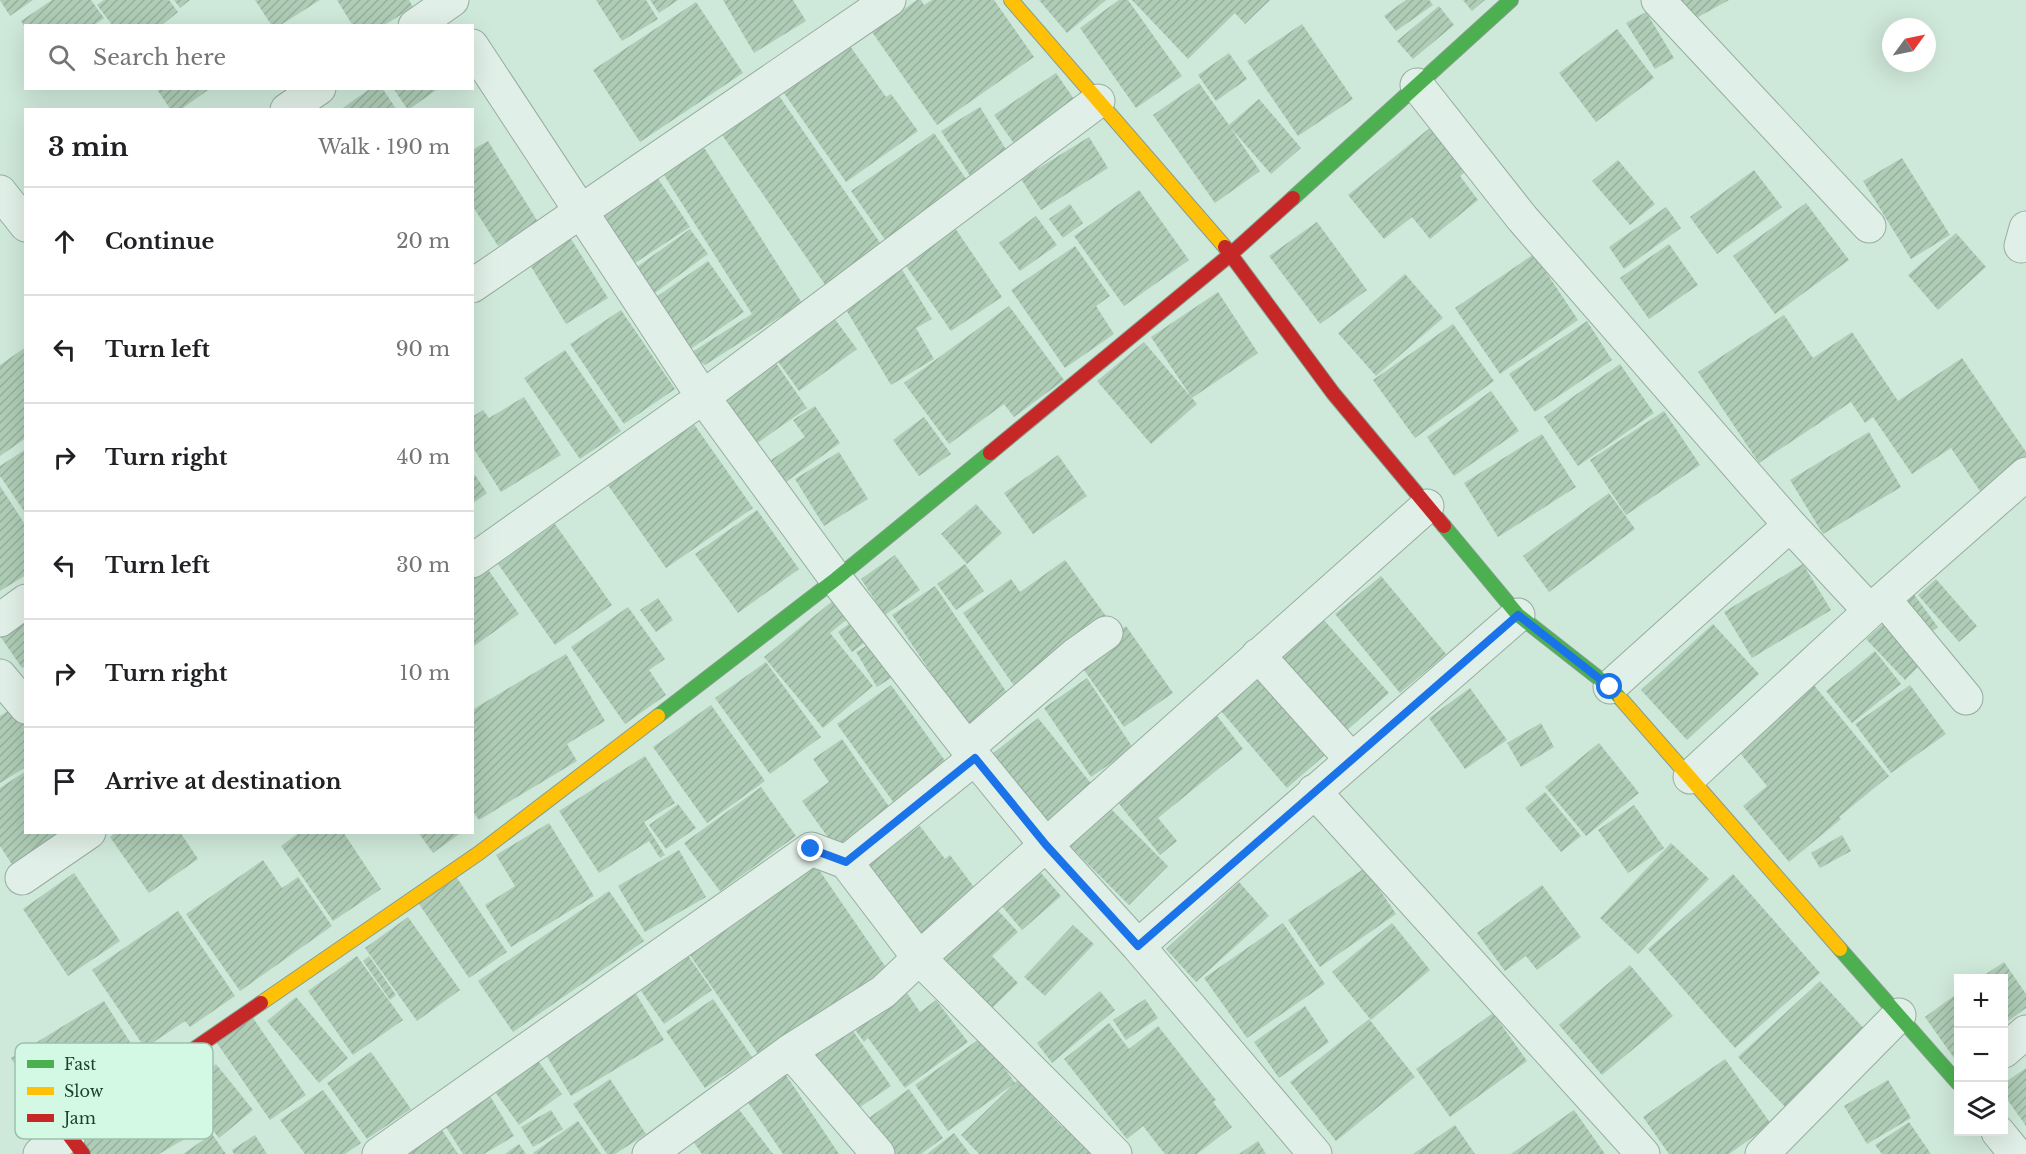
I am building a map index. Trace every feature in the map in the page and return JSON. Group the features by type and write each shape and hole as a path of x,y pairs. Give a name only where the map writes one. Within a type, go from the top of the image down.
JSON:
{"street":[{"path":"474,285 889,0"},
{"path":"1011,0 1231,254 1333,393 1518,615 1610,687 1958,1082"},
{"path":"213,1045 479,853 836,579 1231,254 1511,0"},
{"path":"1658,0 1869,226"},
{"path":"419,24 450,8"},
{"path":"474,49 703,397 836,579 971,753 1046,845 1138,946 1315,1154"},
{"path":"1417,85 1522,218 1790,525 1877,605 1966,698"},
{"path":"290,108 316,90"},
{"path":"474,560 703,397 1098,101"},
{"path":"0,192 24,222"},
{"path":"1690,777 1877,605 2026,474"},
{"path":"649,1154 790,1050 883,992 1427,506"},
{"path":"1610,687 1790,525"},
{"path":"0,620 24,602"},
{"path":"1138,946 1518,615"},
{"path":"846,862 971,753 1075,655 1106,633"},
{"path":"1258,655 1351,759"},
{"path":"0,676 24,705"},
{"path":"1314,791 1643,1154"},
{"path":"22,878 85,834"},
{"path":"379,1154 811,849 846,862 919,958 1115,1154"},
{"path":"1762,1154 1899,1015"},
{"path":"2008,1048 2026,1032"},
{"path":"790,1050 878,1154"},
{"path":"2002,1136 2016,1154"},
{"path":"40,1154 76,1144"}],"building":[{"path":"0,0 33,0 10,16"},
{"path":"52,0 91,0 104,18 96,24 24,24 24,26 21,21"},
{"path":"104,0 169,0 178,12 163,24 111,24 97,5"},
{"path":"174,0 190,0 180,8"},
{"path":"255,0 320,0 282,24 271,24"},
{"path":"337,0 409,0 413,7 386,24 352,24"},
{"path":"596,0 646,0 658,19 622,41"},
{"path":"650,0 678,0 659,13"},
{"path":"723,0 793,0 806,21 754,53"},
{"path":"917,0 921,0 924,5 932,0 994,0 1034,57 937,125 872,32"},
{"path":"1039,0 1106,0 1067,33"},
{"path":"1119,0 1128,0 1182,76 1136,108 1080,28"},
{"path":"1132,0 1270,0 1245,24 1235,13 1188,59"},
{"path":"1406,0 1429,0 1433,5 1396,31 1384,16"},
{"path":"1463,0 1485,0 1472,11"},
{"path":"1678,0 1729,0 1689,22"},
{"path":"696,2 743,73 640,142 593,70"},
{"path":"1439,6 1454,25 1413,59 1397,41"},
{"path":"1646,12 1674,58 1655,69 1626,23"},
{"path":"1302,24 1353,99 1298,136 1247,61"},
{"path":"1617,29 1654,78 1596,122 1559,73"},
{"path":"845,39 886,97 891,94 918,131 846,182 779,86"},
{"path":"1229,53 1247,79 1216,101 1198,75"},
{"path":"1056,73 1078,105 1017,148 994,115"},
{"path":"1199,83 1229,125 1259,99 1301,148 1271,174 1230,127 1260,171 1215,203 1153,115"},
{"path":"157,90 208,90 183,108 170,108"},
{"path":"368,90 383,90 396,108 343,108"},
{"path":"394,90 436,90 411,108 407,108"},
{"path":"775,90 883,247 826,286 718,129"},
{"path":"980,107 1010,156 972,179 941,131"},
{"path":"1437,122 1473,166 1460,176 1478,200 1430,239 1412,217 1384,239 1348,195"},
{"path":"934,133 971,186 888,244 851,191"},
{"path":"1089,137 1108,168 1041,210 1021,179"},
{"path":"488,141 538,222 498,246 474,208 474,149"},
{"path":"703,146 802,303 705,365 689,354 752,314 662,172"},
{"path":"1902,158 1950,235 1911,259 1863,181"},
{"path":"1618,160 1655,204 1630,225 1592,181"},
{"path":"1754,170 1782,207 1717,254 1690,217"},
{"path":"655,174 690,227 635,263 600,211"},
{"path":"1139,190 1189,260 1124,306 1074,236"},
{"path":"1806,203 1849,260 1775,314 1733,256"},
{"path":"1070,204 1083,223 1063,238 1049,219"},
{"path":"1666,207 1681,228 1624,269 1609,247"},
{"path":"1036,216 1057,245 1020,271 999,243"},
{"path":"1317,222 1367,290 1320,324 1269,256"},
{"path":"955,228 1002,297 951,331 904,263"},
{"path":"690,229 708,254 652,295 634,269"},
{"path":"1956,233 1986,267 1938,310 1908,275"},
{"path":"568,234 608,298 566,324 527,260"},
{"path":"1669,244 1698,285 1649,319 1620,278"},
{"path":"1075,246 1110,296 1096,306 1114,334 1065,368 1011,290"},
{"path":"1534,254 1578,320 1500,374 1455,308"},
{"path":"708,261 744,312 688,351 652,300"},
{"path":"901,268 932,319 916,328 934,359 891,385 842,303"},
{"path":"1405,274 1443,318 1376,376 1338,333"},
{"path":"1218,292 1258,353 1192,398 1151,337"},
{"path":"1009,306 1064,380 1014,417 1004,404 949,444 904,383"},
{"path":"621,310 675,389 624,424 570,344"},
{"path":"1784,315 1813,358 1852,332 1898,401 1962,358 2026,452 2026,460 1980,491 1951,448 1912,474 1873,417 1865,423 1851,402 1759,463 1698,372"},
{"path":"834,318 857,349 799,391 777,360"},
{"path":"1587,321 1612,360 1535,412 1509,374"},
{"path":"1453,324 1494,381 1415,438 1373,380"},
{"path":"1144,342 1197,404 1151,444 1097,381"},
{"path":"24,348 24,439 0,456 0,365"},
{"path":"565,350 621,431 580,459 524,378"},
{"path":"776,363 807,408 749,449 718,403"},
{"path":"1620,364 1654,413 1578,466 1544,417"},
{"path":"1491,391 1519,431 1454,476 1427,437"},
{"path":"524,397 561,455 501,492 474,449 474,416 483,410 489,418"},
{"path":"815,406 840,443 786,482 771,460 805,437 793,420"},
{"path":"1664,411 1700,465 1626,515 1590,460"},
{"path":"924,417 951,454 919,476 893,440"},
{"path":"691,420 753,508 666,568 605,481"},
{"path":"1869,432 1901,487 1823,534 1790,480"},
{"path":"1542,434 1576,487 1498,537 1464,483"},
{"path":"24,450 24,511 0,476 0,466"},
{"path":"839,452 868,499 824,526 795,479"},
{"path":"1058,455 1087,496 1033,534 1004,493"},
{"path":"474,476 487,493 474,503"},
{"path":"0,486 24,523 24,576 0,591"},
{"path":"1609,493 1635,529 1549,592 1523,556"},
{"path":"976,504 1002,533 967,564 941,534"},
{"path":"757,510 799,569 738,613 695,554"},
{"path":"555,524 612,605 555,645 498,564"},
{"path":"895,555 920,590 885,615 861,579"},
{"path":"1065,560 1111,623 1017,690 963,613 1011,579 1020,592"},
{"path":"965,564 984,591 956,610 937,584"},
{"path":"1803,564 1831,610 1752,658 1724,612"},
{"path":"487,568 519,614 474,646 474,577"},
{"path":"1381,576 1446,654 1400,693 1335,614"},
{"path":"1936,579 1977,626 1959,642 1918,595"},
{"path":"935,586 1014,703 971,732 892,615"},
{"path":"1913,593 1938,627 1920,640 1896,605"},
{"path":"658,598 673,620 656,632 640,610"},
{"path":"835,599 850,617 830,633 873,686 823,728 764,657"},
{"path":"628,607 665,659 649,670 666,695 625,724 571,647"},
{"path":"24,616 24,667 22,668 0,636"},
{"path":"1323,619 1389,693 1337,739 1272,665"},
{"path":"853,621 867,641 852,652 838,632"},
{"path":"1885,622 1923,662 1905,680 1866,639"},
{"path":"1713,624 1759,674 1687,740 1641,690"},
{"path":"1126,626 1173,693 1124,727 1077,660"},
{"path":"876,640 897,674 877,687 856,652"},
{"path":"1875,651 1901,684 1852,723 1826,691"},
{"path":"566,654 605,721 567,744 577,761 479,820 474,813 474,709"},
{"path":"766,662 821,737 770,774 715,698"},
{"path":"1266,672 1333,748 1287,788 1221,711"},
{"path":"1087,678 1133,748 1091,777 1044,708"},
{"path":"1813,684 1889,776 1789,862 1743,806 1767,786 1736,748"},
{"path":"891,685 948,765 894,803 837,724"},
{"path":"1910,685 1946,734 1891,773 1855,724"},
{"path":"1470,688 1507,740 1465,769 1429,718"},
{"path":"18,705 24,714 24,768 0,783 0,716"},
{"path":"711,705 765,781 707,823 653,747"},
{"path":"1214,712 1243,749 1158,818 1177,841 1160,855 1112,795"},
{"path":"1038,718 1098,792 1052,828 992,754"},
{"path":"1541,723 1554,747 1521,767 1507,743"},
{"path":"842,739 892,811 837,850 802,801 829,782 813,759"},
{"path":"1599,743 1639,793 1586,836 1545,787"},
{"path":"645,756 675,803 644,822 665,855 660,858 649,841 599,873 559,811"},
{"path":"24,772 24,834 60,834 13,866 0,846 0,788"},
{"path":"761,787 796,836 720,891 684,843"},
{"path":"1545,792 1581,836 1561,852 1525,808"},
{"path":"678,804 696,828 666,849 649,825"},
{"path":"1106,804 1168,866 1129,905 1067,843"},
{"path":"1634,805 1664,848 1628,873 1598,830"},
{"path":"549,823 594,896 511,947 485,905 515,886 496,855"},
{"path":"920,826 945,859 950,855 979,894 919,938 865,866"},
{"path":"114,834 181,834 198,859 149,893 110,837"},
{"path":"297,834 344,834 381,889 333,921 281,846"},
{"path":"419,834 459,834 433,853"},
{"path":"1842,835 1851,851 1820,868 1811,853"},
{"path":"1671,843 1709,879 1638,954 1600,918"},
{"path":"679,850 706,897 645,932 618,886"},
{"path":"263,860 282,888 298,877 332,926 240,991 186,914"},
{"path":"813,861 887,969 758,1054 685,948"},
{"path":"1035,866 1061,896 1022,930 996,899"},
{"path":"1365,868 1396,914 1320,967 1288,920"},
{"path":"74,873 120,941 68,976 23,909"},
{"path":"1733,874 1820,973 1735,1048 1648,949"},
{"path":"455,875 507,952 469,978 417,901"},
{"path":"1239,882 1269,916 1196,982 1166,949"},
{"path":"1542,885 1581,937 1537,970 1526,956 1505,971 1477,933"},
{"path":"609,891 644,941 513,1032 478,981"},
{"path":"991,903 1018,932 992,956 1018,983 989,1011 936,956"},
{"path":"178,911 235,996 190,1027 185,1021 152,1043 142,1043 92,970"},
{"path":"408,917 460,990 417,1021 365,948"},
{"path":"1283,923 1325,984 1247,1038 1204,978"},
{"path":"1392,923 1430,970 1371,1020 1332,972"},
{"path":"1073,925 1094,944 1045,996 1024,977"},
{"path":"687,954 712,990 664,1024 639,988"},
{"path":"357,956 403,1020 353,1055 308,991"},
{"path":"369,956 396,995 390,1000 363,961"},
{"path":"2004,962 2026,994 2026,1008 2008,1021 2008,974 1986,974"},
{"path":"1630,965 1673,1016 1602,1075 1559,1025"},
{"path":"1820,981 1870,1035 1789,1111 1738,1057"},
{"path":"633,989 664,1040 571,1096 540,1045"},
{"path":"905,990 920,1012 936,1000 968,1042 905,1088 868,1038 864,1042 853,1027"},
{"path":"1100,991 1115,1010 1052,1063 1037,1043"},
{"path":"1954,996 1954,1058 1925,1017"},
{"path":"296,997 348,1058 319,1083 267,1021"},
{"path":"713,999 752,1057 705,1088 666,1031"},
{"path":"1145,999 1158,1018 1126,1040 1113,1020"},
{"path":"104,1001 131,1043 35,1043"},
{"path":"1305,1006 1329,1042 1279,1078 1254,1042"},
{"path":"1493,1013 1527,1061 1450,1117 1416,1069"},
{"path":"253,1018 306,1095 270,1120 217,1043"},
{"path":"1369,1019 1415,1077 1336,1141 1290,1082"},
{"path":"1109,1023 1129,1049 1158,1026 1216,1100 1213,1102 1232,1127 1197,1154 1165,1154 1143,1126 1127,1139 1064,1059"},
{"path":"851,1028 891,1086 850,1114 809,1056"},
{"path":"982,1037 1015,1083 948,1131 915,1085"},
{"path":"371,1052 411,1109 367,1139 327,1083"},
{"path":"536,1058 562,1094 519,1125 493,1089"},
{"path":"1725,1059 1771,1124 1729,1154 1669,1154 1643,1117"},
{"path":"216,1064 253,1110 219,1138 213,1131 213,1066"},
{"path":"2026,1068 2026,1126 2008,1101 2008,1080"},
{"path":"786,1075 839,1154 783,1154 747,1101"},
{"path":"610,1079 646,1134 615,1154 607,1154 573,1104"},
{"path":"1018,1080 1062,1127 1066,1123 1095,1154 979,1154 961,1135"},
{"path":"1888,1080 1911,1118 1867,1144 1844,1106"},
{"path":"909,1089 943,1138 921,1154 891,1154 866,1120"},
{"path":"323,1090 361,1143 345,1154 305,1154 280,1120"},
{"path":"487,1091 514,1136 484,1154 463,1154 441,1119"},
{"path":"734,1103 773,1154 702,1154 690,1137"},
{"path":"551,1110 563,1129 533,1147 521,1127"},
{"path":"1574,1110 1605,1154 1511,1154"},
{"path":"436,1121 458,1154 388,1154"},
{"path":"578,1121 601,1154 533,1153"},
{"path":"1909,1122 1931,1154 1882,1154 1875,1145"},
{"path":"1455,1125 1475,1154 1413,1154"},
{"path":"954,1133 970,1154 927,1154"},
{"path":"213,1135 226,1154 183,1154 205,1139 213,1139"},
{"path":"255,1135 267,1154 234,1154 232,1150"},
{"path":"184,1139 159,1154 91,1154 82,1140"},
{"path":"1258,1141 1266,1154 1239,1154"},
{"path":"519,1144 526,1154 505,1154"}],"traffic: fast":[{"path":"1293,198 1511,0"},
{"path":"658,716 836,579 990,453"},
{"path":"1444,526 1518,615 1610,687 1621,699"},
{"path":"1840,949 1957,1082"}],"traffic: slow":[{"path":"1011,0 1225,247"},
{"path":"1621,699 1840,949"},
{"path":"261,1003 479,853 658,716"}],"traffic: jam":[{"path":"990,453 1231,254 1293,198"},
{"path":"1225,247 1333,393 1444,526"},
{"path":"203,1043 261,1003"},
{"path":"72,1139 83,1154"}],"route":[{"path":"811,849 846,862 975,758 1046,845 1138,946 1518,615 1610,687"}]}
